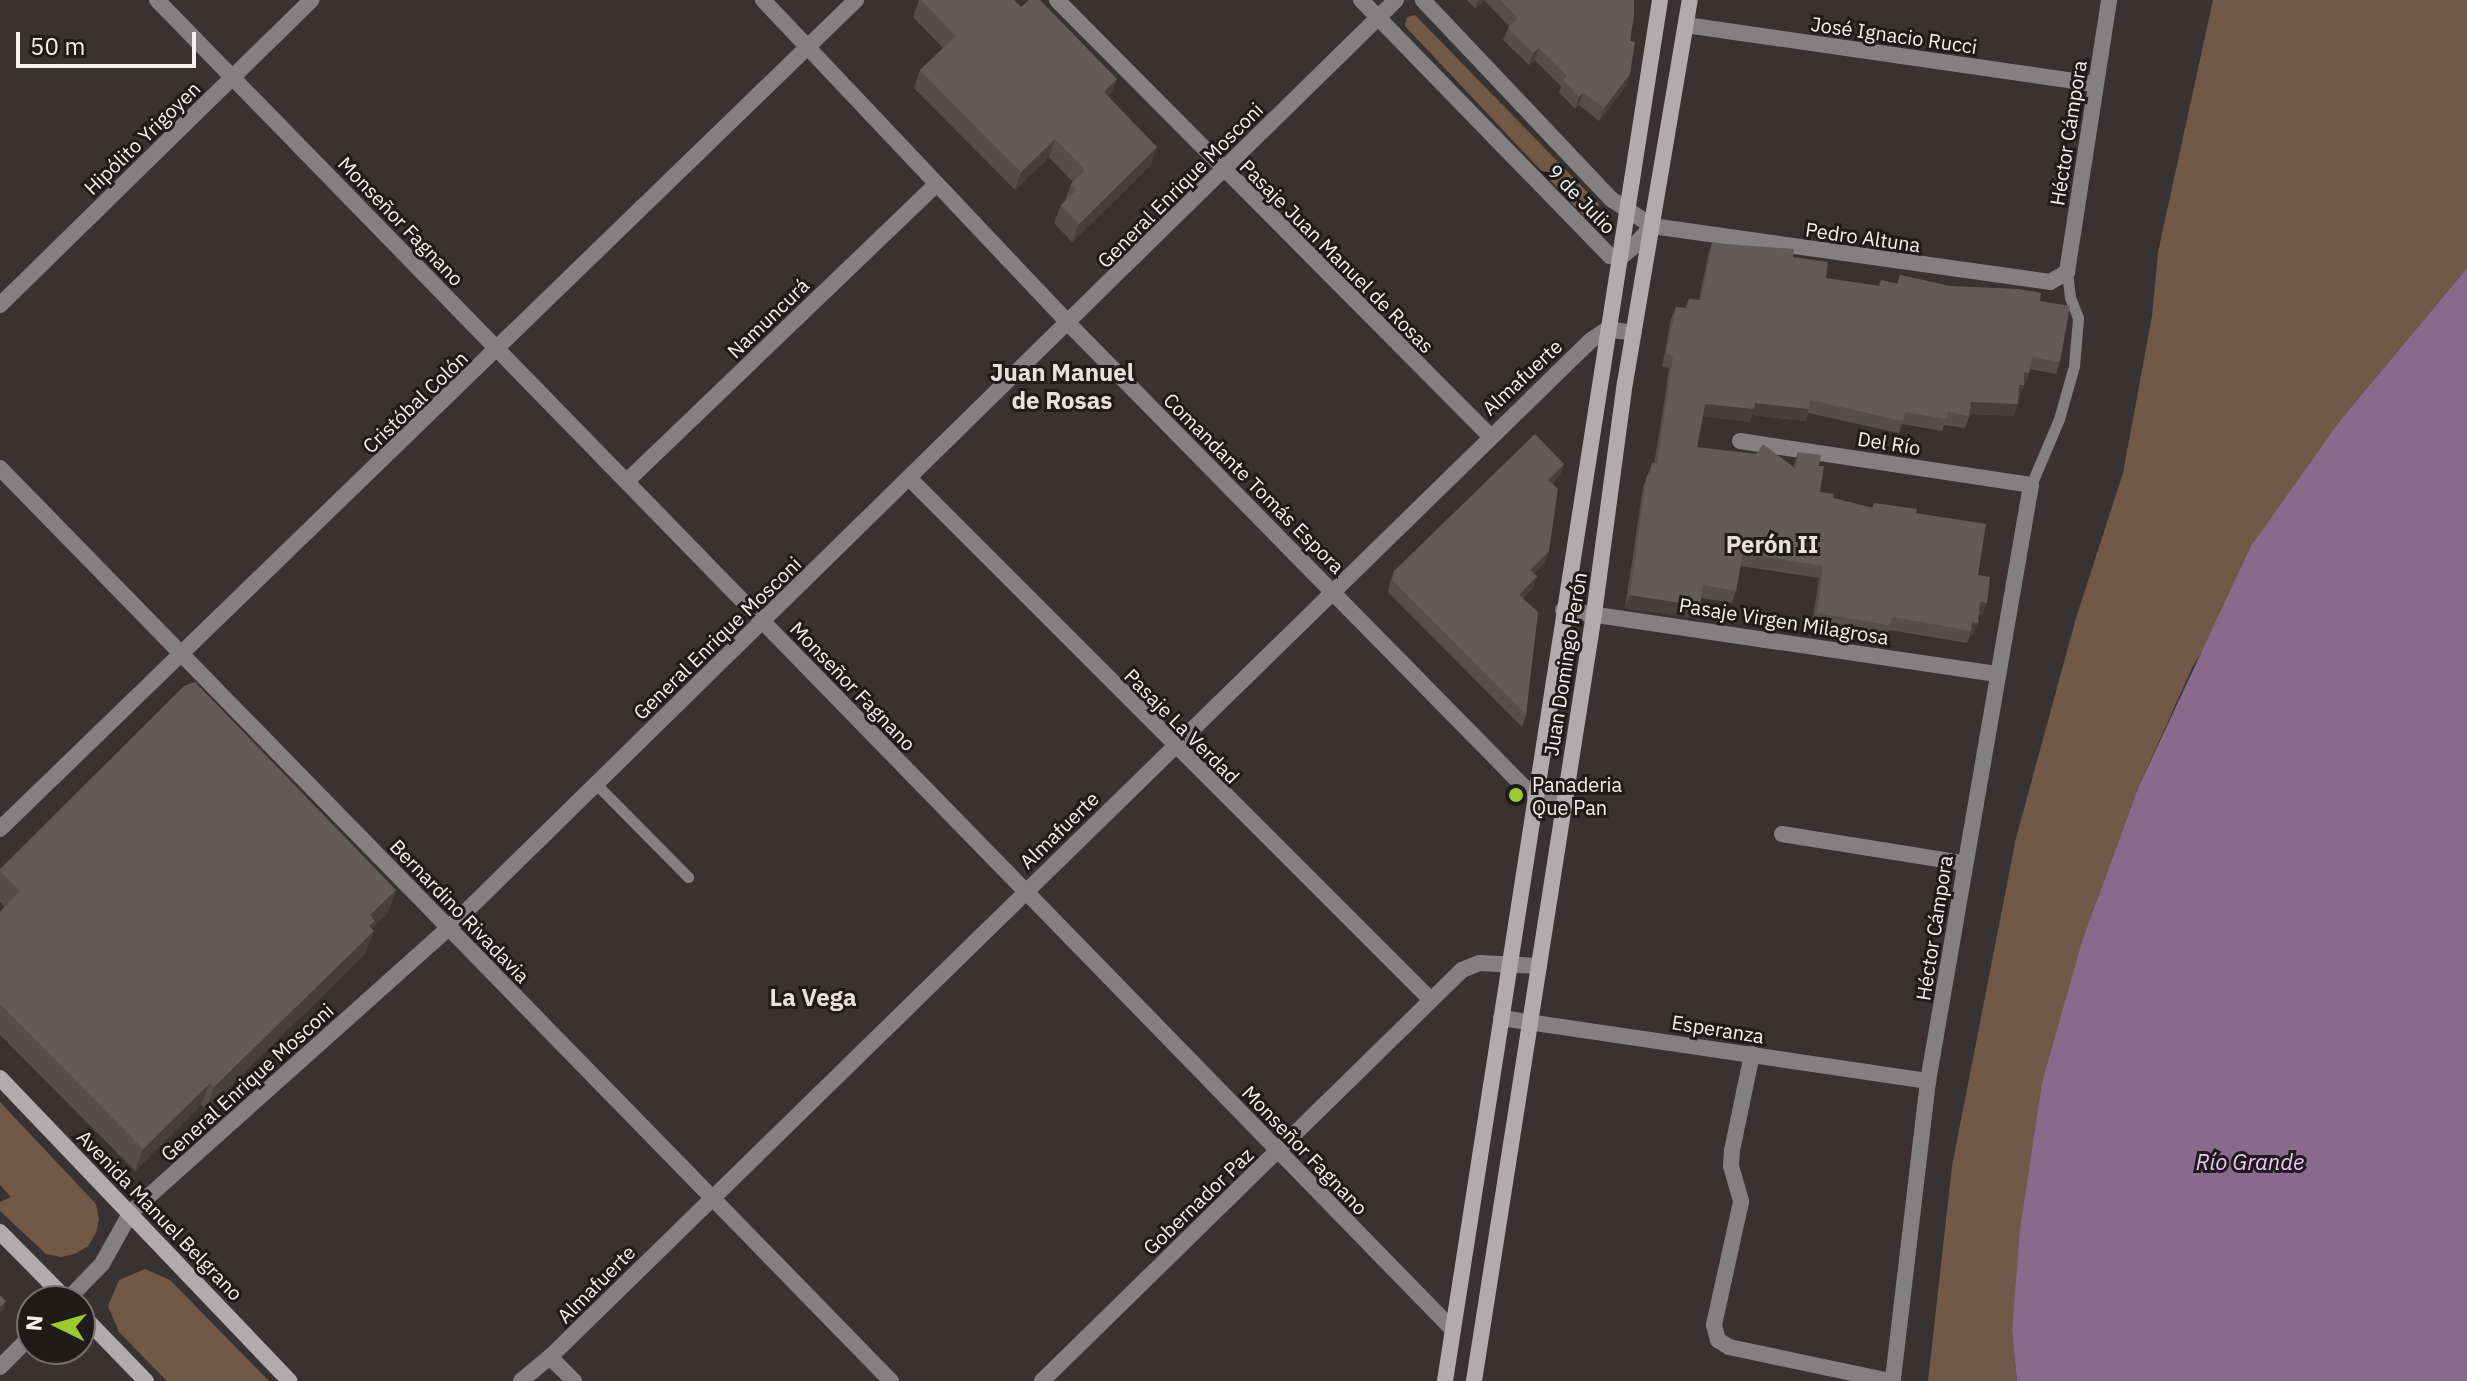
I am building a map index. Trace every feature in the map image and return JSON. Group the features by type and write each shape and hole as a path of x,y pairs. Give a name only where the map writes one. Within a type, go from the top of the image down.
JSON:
{"main road":[{"name":"Juan Domingo Perón","path":"1445,1381 1660,0"},
{"name":"Juan Domingo Perón","path":"1474,1381 1594,614 1634,333 1690,0"},
{"name":"Avenida Manuel Belgrano","path":"0,1078 290,1381"},
{"path":"0,1232 51,1285"},
{"path":"96,1329 146,1381"}],"street":[{"name":"Monseñor Fagnano","path":"157,0 1453,1330"},
{"name":"Hipólito Yrigoyen","path":"0,305 311,0"},
{"name":"Comandante Tomás Espora","path":"763,0 1069,324 1524,787 1535,794"},
{"name":"Cristóbal Colón","path":"0,829 856,0"},
{"name":"Pasaje Juan Manuel de Rosas","path":"1057,0 1490,436"},
{"name":"9 de Julio","path":"1361,0 1610,256 1620,258 1652,226 1611,199 1423,0"},
{"name":"General Enrique Mosconi","path":"82,1285 102,1264 131,1212 449,928 1069,324 1396,0"},
{"name":"Héctor Cámpora","path":"2067,272 2109,0"},
{"name":"José Ignacio Rucci","path":"1686,25 2096,84"},
{"name":"Namuncurá","path":"627,481 937,184"},
{"name":"Pedro Altuna","path":"1652,226 2050,282 2067,272"},
{"name":"Almafuerte","path":"521,1381 550,1357 1024,891 1175,748 1490,436 1590,341 1608,329"},
{"path":"1608,329 1634,333"},
{"name":"Del Río","path":"1740,441 2031,485"},
{"name":"Bernardino Rivadavia","path":"0,468 891,1381"},
{"name":"Pasaje La Verdad","path":"909,478 1175,748 1430,999"},
{"name":"Héctor Cámpora","path":"1892,1381 1928,1081 2031,485"},
{"name":"Pasaje Virgen Milagrosa","path":"1563,610 1998,674"},
{"path":"1535,794 1565,798"},
{"path":"1782,834 1964,863"},
{"name":"Gobernador Paz","path":"1042,1381 1462,970 1479,963 1539,966"},
{"name":"Esperanza","path":"1501,1018 1531,1020 1928,1081"},
{"path":"1752,1054 1732,1151 1731,1166 1741,1202 1714,1325 1718,1340 1729,1347 1892,1381"},
{"path":"0,1367 16,1351"},
{"path":"550,1357 574,1381"}],"lane":[{"path":"2031,485 2059,419 2074,366 2078,318 2067,272"},
{"path":"596,784 688,877"}],"shaded area":[{"path":"2213,0 2467,0 2467,268 2342,418 2192,668 2138,788 2083,938 2012,1331 2017,1381 1928,1381 1952,1166 2016,838 2076,618 2123,473 2152,316 2158,252"},
{"path":"1415,15 1599,204 1596,214 1585,217 1405,26 1407,17"},
{"path":"0,1102 96,1204 99,1219 96,1233 88,1246 75,1254 61,1257 46,1254 0,1211 0,1202 11,1197 0,1185"},
{"path":"145,1269 170,1280 269,1381 167,1381 119,1332 108,1306 119,1280"}],"water":[{"name":"Río Grande","path":"2467,268 2467,1381 2017,1381 2012,1331 2020,1230 2042,1083 2083,938 2138,788 2251,546 2342,418"}],"building":[{"path":"921,0 1014,0 1021,7 1029,0 1040,0 1117,79 1104,92 1157,147 1079,224 1061,205 1076,190 1071,184 1085,170 1055,139 1021,172 920,70 956,36"},
{"path":"1500,0 1634,0 1630,41 1635,42 1630,74 1604,108 1583,93 1579,97 1563,80 1567,76 1539,48 1533,53 1508,28 1518,18"},
{"path":"1712,243 1794,249 1793,257 1828,262 1826,278 1879,286 1881,280 1898,284 1900,275 1950,286 2041,293 2040,301 2070,306 2060,362 2032,357 2029,373 2024,372 2024,385 2019,385 2018,404 1971,402 1969,416 1948,412 1947,419 1905,412 1903,421 1810,400 1809,409 1755,403 1754,409 1705,404 1697,447 1756,454 1763,444 1796,469 1798,452 1821,455 1819,466 1824,466 1820,492 1834,494 1833,498 1873,508 1874,503 1917,509 1916,513 1986,524 1978,575 1990,577 1987,603 1980,602 1978,623 1972,622 1971,631 1893,617 1889,625 1817,613 1823,566 1743,553 1736,591 1703,585 1700,606 1630,595 1647,475 1650,475 1652,463 1657,464 1673,356 1666,354 1676,307 1687,308 1689,299 1701,300"},
{"path":"1535,434 1564,464 1548,480 1558,489 1549,551 1530,570 1537,576 1519,595 1538,612 1526,715 1393,581 1394,571"},
{"path":"195,682 396,890 370,915 375,921 369,926 374,931 214,1087 210,1083 143,1149 0,1004 0,912 20,891 0,869 184,686"}],"place":[{"name":"Panaderia Que Pan","path":"1516,795"}],"district":[{"name":"Juan Manuel de Rosas","path":"1062,387"},
{"name":"Perón II","path":"1772,545"},
{"name":"La Vega","path":"813,998"}]}
